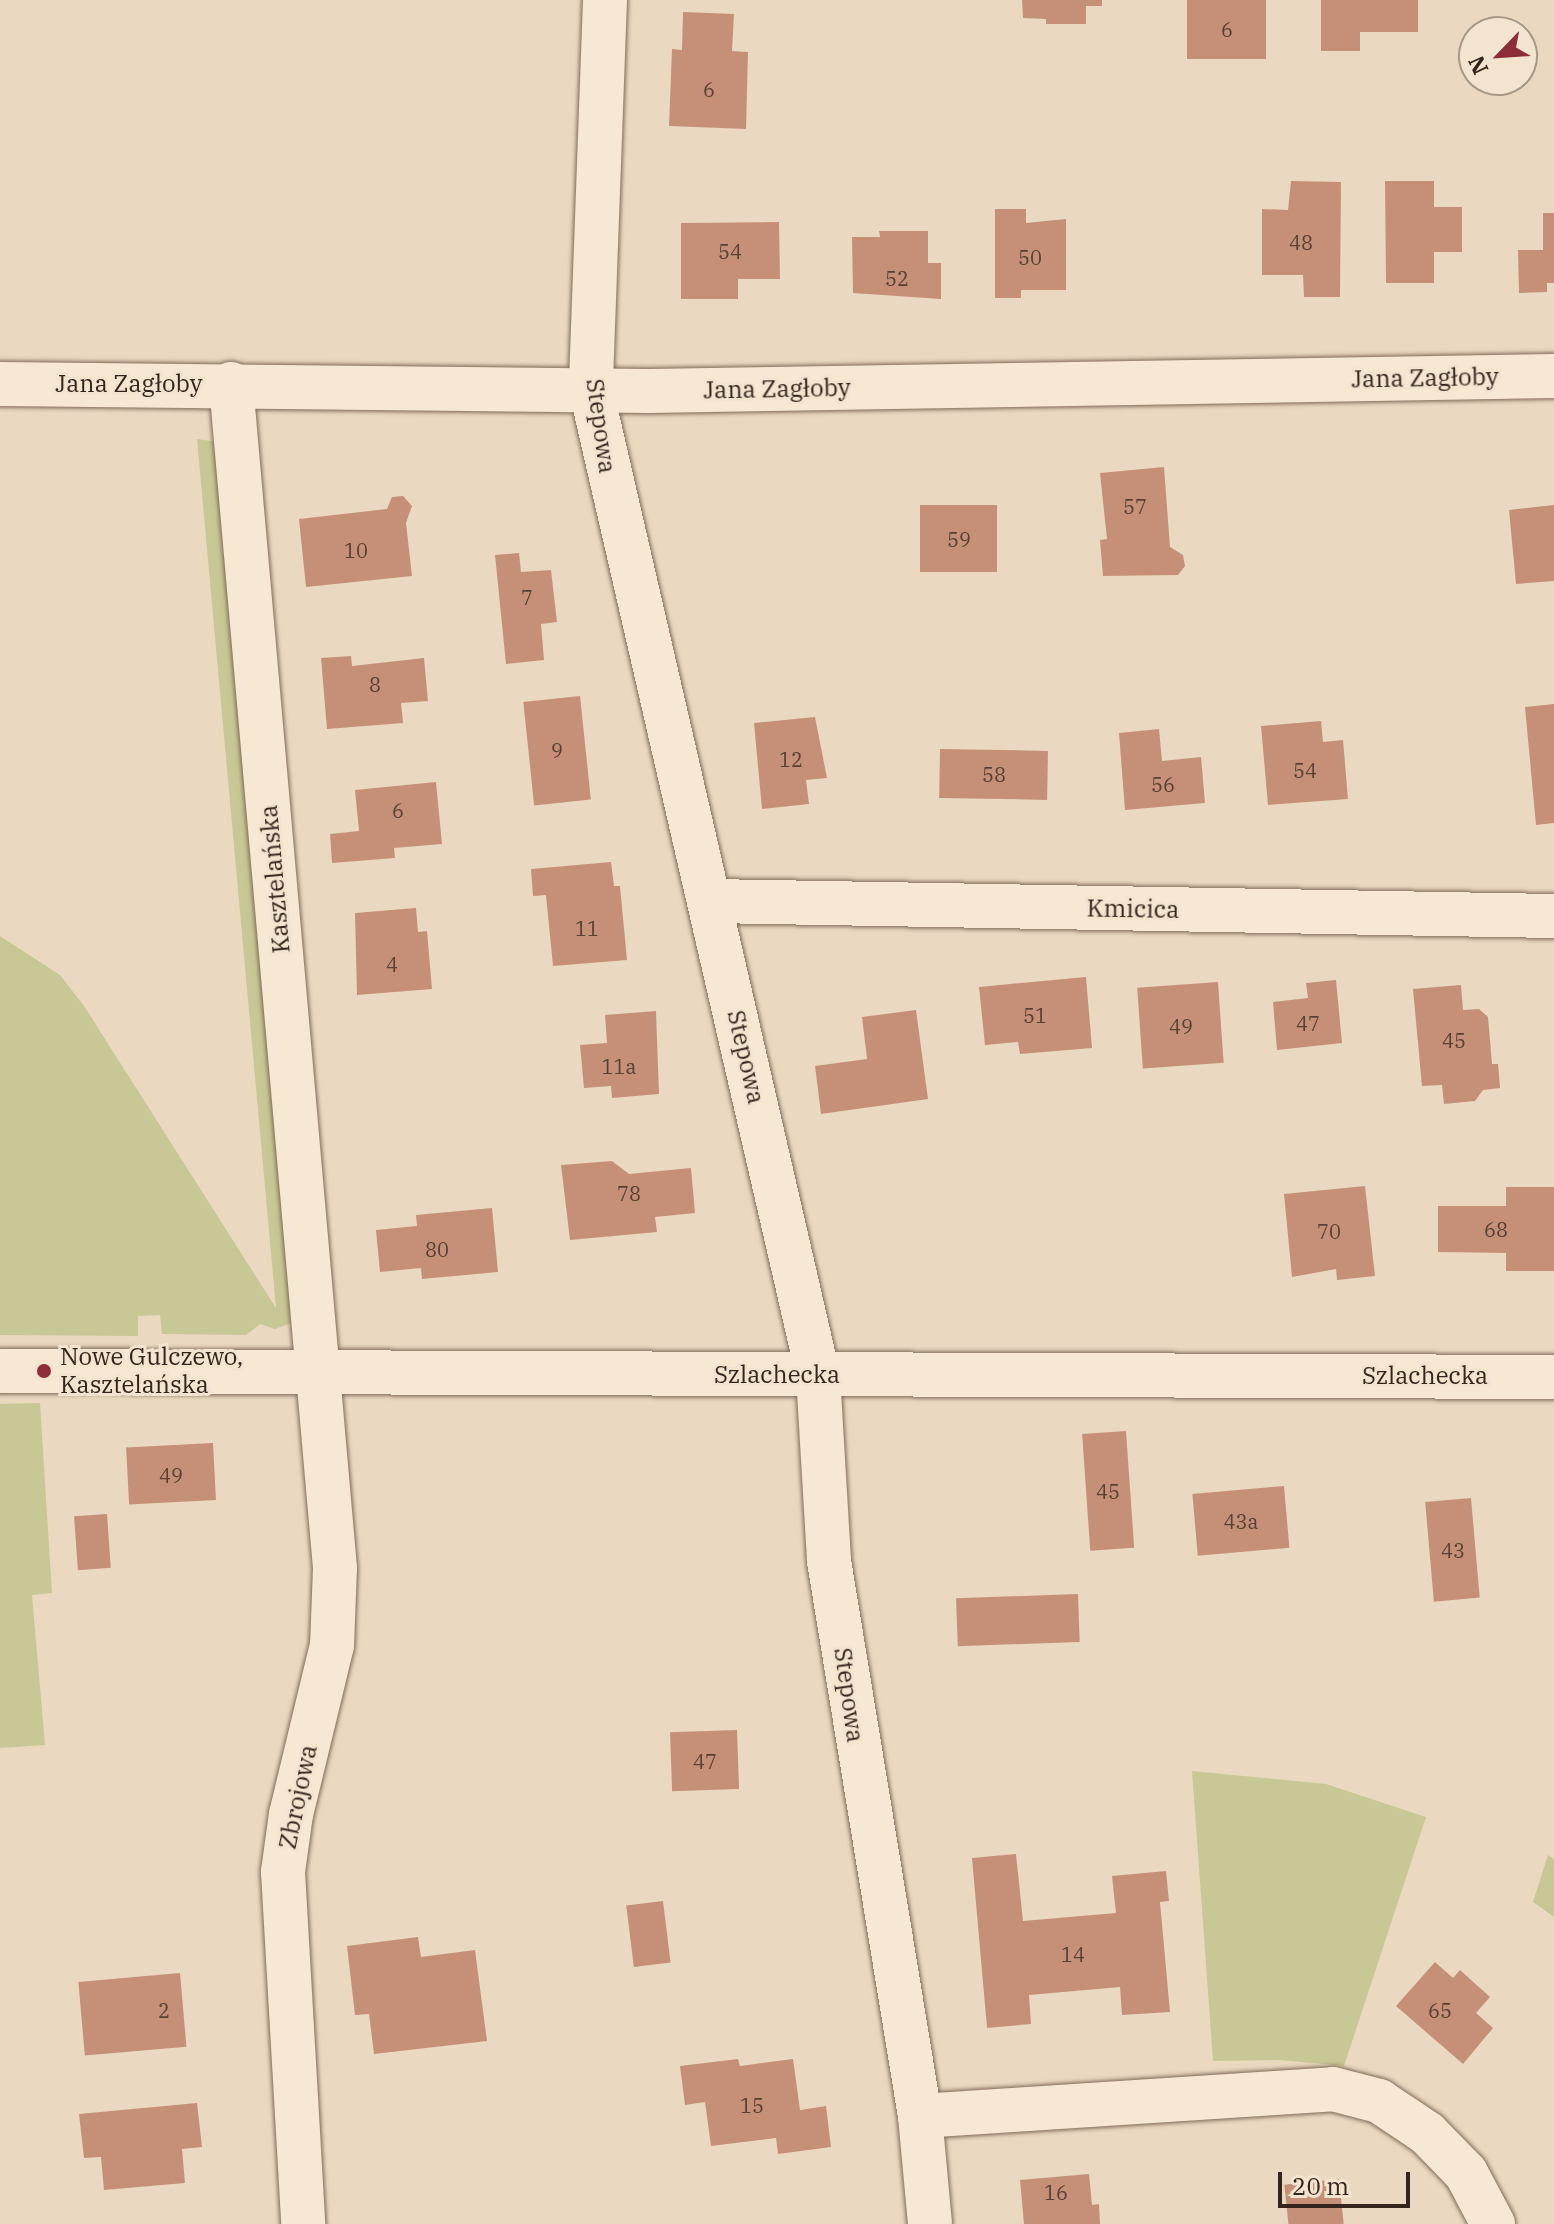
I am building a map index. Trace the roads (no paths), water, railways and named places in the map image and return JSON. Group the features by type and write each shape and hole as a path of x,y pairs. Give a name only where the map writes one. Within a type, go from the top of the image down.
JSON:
{"street":[{"name":"Stepowa","path":"605,0 591,390 600,445 711,901 818,1375 829,1561 920,2116 930,2224"},
{"name":"Jana Zagłoby","path":"0,384 591,390 1554,376"},
{"name":"Kasztelańska","path":"231,384 319,1374"},
{"name":"Kmicica","path":"711,901 1554,916"},
{"name":"Szlachecka","path":"0,1371 1554,1377"},
{"name":"Zbrojowa","path":"303,2224 283,1872 291,1814 332,1645 335,1568 323,1471 319,1374"},
{"path":"920,2116 1333,2089 1379,2101 1427,2133 1466,2173 1493,2224"}],"place":[{"name":"Nowe Gulczewo, Kasztelańska","path":"44,1371"}]}
